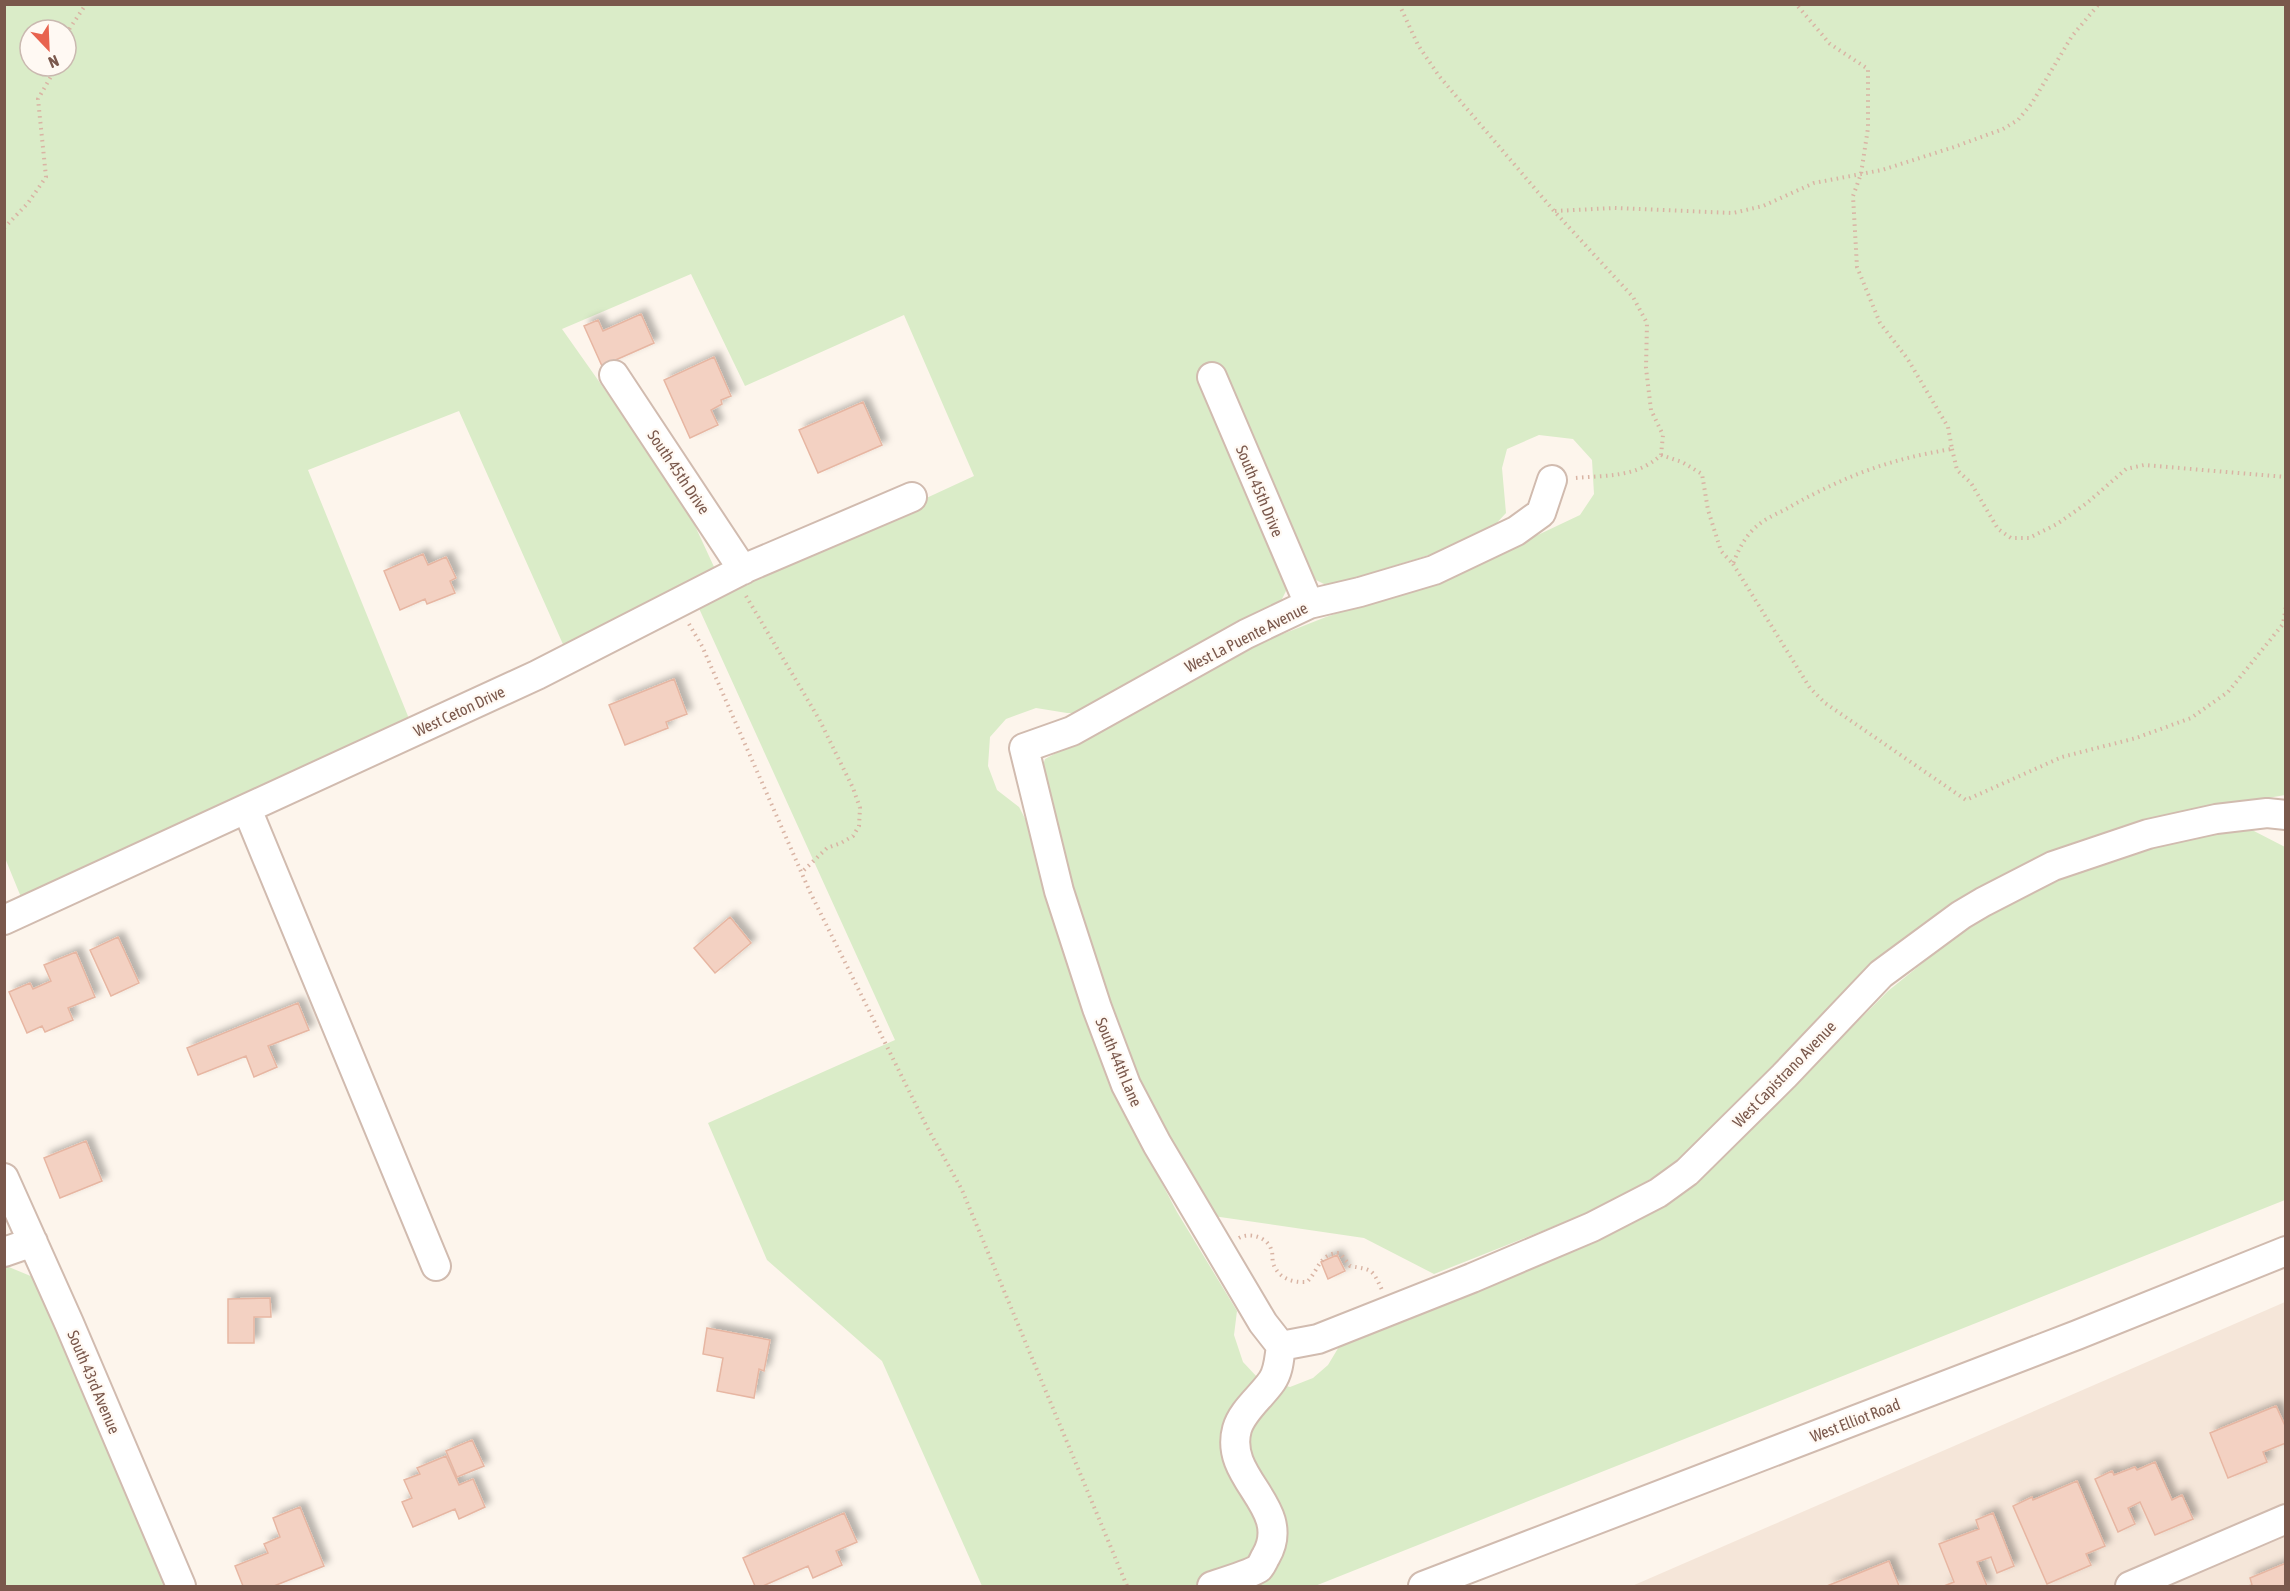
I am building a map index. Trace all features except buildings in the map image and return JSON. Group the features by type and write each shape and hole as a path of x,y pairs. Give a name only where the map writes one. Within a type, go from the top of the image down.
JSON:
{"street":[{"name":"South 45th Drive","path":"614,375 737,572"},
{"name":"South 45th Drive","path":"1212,377 1309,604"},
{"name":"West La Puente Avenue","path":"1024,748 1072,731 1246,633 1309,604 1360,592 1434,570 1516,531 1541,513 1552,480"},
{"name":"West Ceton Drive","path":"4,920 537,675 737,572 912,497"},
{"name":"South 44th Lane","path":"1024,748 1059,891 1097,1008 1126,1085 1220,1251 1263,1323 1281,1346"},
{"path":"247,810 436,1266"},
{"name":"West Capistrano Avenue","path":"1281,1346 1318,1339 1460,1283 1592,1227 1658,1193 1687,1172 1784,1076 1881,974 1972,908 2053,866 2148,834 2216,819 2266,813 2286,815"},
{"name":"South 43rd Avenue","path":"4,1178 181,1587"},
{"path":"4,1252 33,1242"},
{"name":"West Elliot Road","path":"1422,1587 2066,1339 2286,1251"},
{"path":"1212,1587 1259,1568 1272,1542 1274,1535 1271,1521 1241,1469 1235,1450 1237,1429 1248,1410 1272,1381 1277,1370 1281,1346"},
{"path":"2130,1587 2286,1519"}],"path":[{"path":"77,18 86,4"},
{"path":"1399,4 1418,45 1439,76 1554,211 1633,297 1647,323 1646,368 1652,410 1663,435 1660,455 1649,466 1630,473 1552,480"},
{"path":"1796,4 1830,44 1868,69 1868,128 1861,174 1853,196 1857,267 1880,323 1907,358 1948,427 1957,470 1971,483 1998,529 2012,538 2029,538 2057,524 2087,503 2126,469 2144,465 2286,477"},
{"path":"1554,211 1614,208 1733,213 1762,206 1814,183 1882,170 2003,129 2018,120 2032,103 2072,36 2099,4"},
{"path":"4,228 27,203 46,177 38,99 50,78"},
{"path":"1733,564 1738,550 1757,526 1797,503 1851,475 1871,468 1952,449"},
{"path":"1660,455 1682,462 1701,474 1708,510 1721,551 1733,564 1810,688 1825,703 1966,800 2062,757 2136,738 2191,718 2228,692 2283,624 2286,606"},
{"path":"737,572 760,617 819,719 853,788 860,808 859,826 853,836 827,848 802,872"},
{"path":"677,602 702,646 802,872 927,1127 962,1190 1127,1587"},
{"path":"1220,1251 1243,1236 1255,1236 1267,1242 1272,1250 1276,1270 1289,1281 1299,1283 1307,1282 1315,1275 1319,1262 1324,1257 1331,1253 1340,1253 1350,1266 1367,1267 1374,1272 1391,1309"}],"shaded area":[{"path":"2285,1302 2285,1586 1632,1586"}],"green space":[{"path":"5,5 2285,5 2285,795 2144,820 2051,854 1962,899 1695,1150 1615,1202 1434,1274 1364,1238 1213,1216 1134,1068 1094,964 1042,768 1045,759 1257,644 1326,617 1453,575 1580,515 1594,494 1592,460 1573,439 1539,435 1507,449 1502,468 1506,513 1493,527 1442,551 1328,586 1314,579 1224,373 1289,585 1279,605 1077,713 1036,708 1006,719 990,737 988,766 997,790 1019,807 1029,826 1074,986 1108,1081 1177,1212 1237,1311 1234,1335 1243,1362 1258,1378 1290,1387 1313,1378 1328,1365 1340,1345 1613,1232 1707,1173 1888,991 1966,928 2038,888 2111,857 2218,832 2252,830 2285,847 2285,1200 1315,1586 982,1586 882,1361 767,1260 708,1123 895,1040 697,604 974,476 904,315 745,386 691,274 562,329 684,502 715,569 566,651 459,411 308,470 412,726 23,902 5,858"},
{"path":"4,1265 33,1277 167,1586 5,1586"}]}
